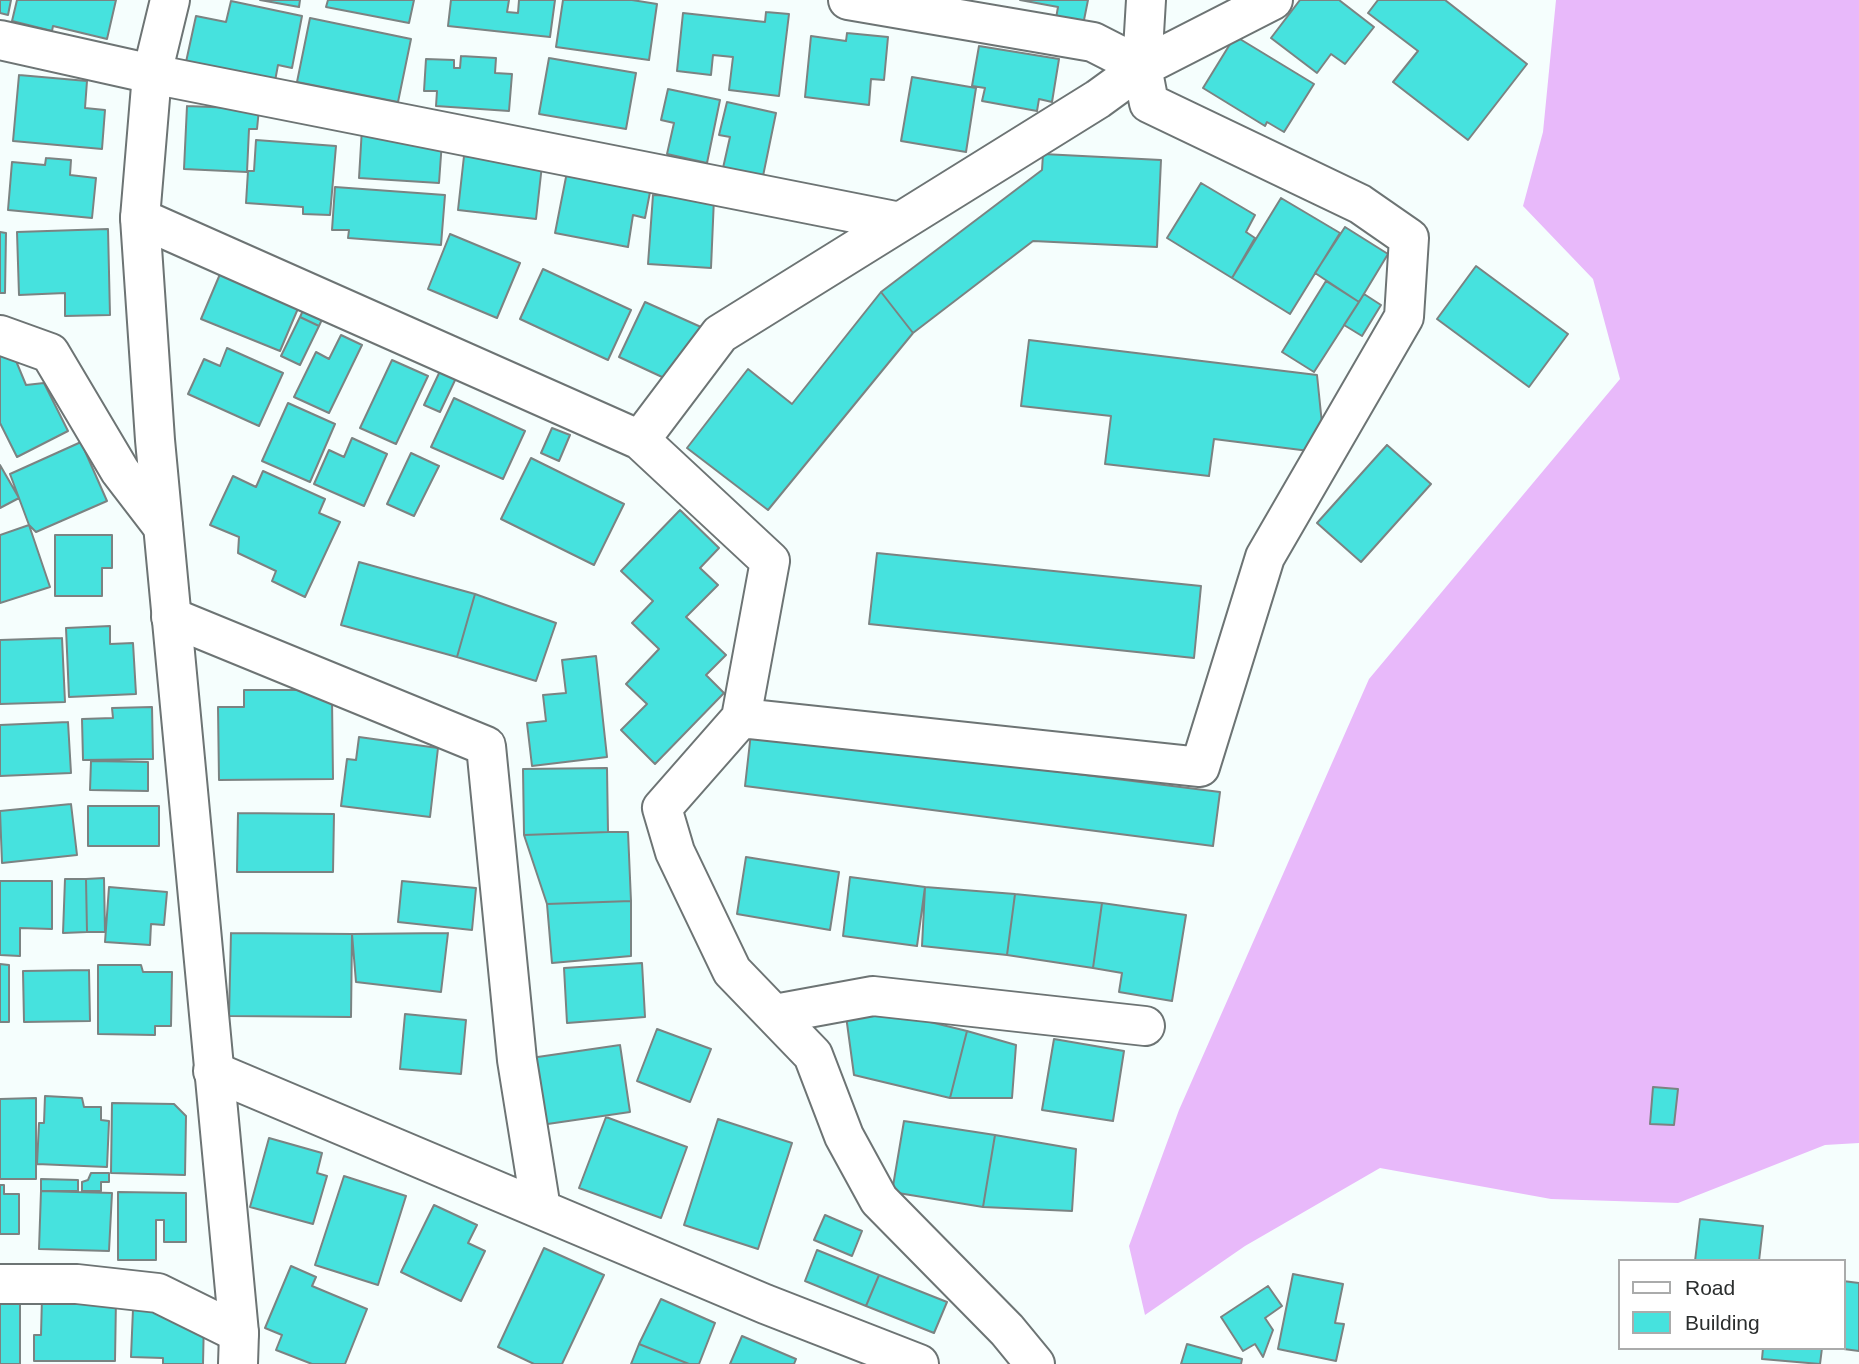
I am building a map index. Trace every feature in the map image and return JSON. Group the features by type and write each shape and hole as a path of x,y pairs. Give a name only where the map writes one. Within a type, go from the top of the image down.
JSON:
{"street":[{"path":"170,0 152,74 140,218 155,440 238,1349"},
{"path":"848,0 1093,41 1142,67"},
{"path":"741,718 1200,767 1265,557 1404,317 1409,239 1360,204 1149,103 1142,67 1146,0"},
{"path":"640,440 720,334 1098,100 1142,67 1273,0"},
{"path":"0,40 152,74 900,222"},
{"path":"140,218 640,440 770,561 741,718 662,808 675,852 732,971 813,1055 844,1136 879,1200 1007,1329 1035,1364"},
{"path":"0,335 50,353 120,471 163,527"},
{"path":"171,617 486,746 517,1060 541,1209"},
{"path":"775,1014 873,996 1145,1026"},
{"path":"213,1071 765,1304 919,1364"},
{"path":"0,1284 77,1284 158,1293 238,1349"}],"shaded area":[{"path":"1556,0 1859,0 1859,1143 1825,1145 1678,1203 1551,1199 1380,1168 1245,1246 1145,1315 1129,1246 1179,1110 1369,679 1620,379 1593,279 1523,206 1543,132"}],"building":[{"path":"0,0 11,0 8,15 0,13"},
{"path":"17,0 116,0 107,39 53,26 52,31 12,21"},
{"path":"260,0 300,0 299,7"},
{"path":"328,0 414,0 409,23 326,7"},
{"path":"451,0 509,0 507,12 518,13 519,0 555,0 550,37 448,26"},
{"path":"563,0 632,0 657,4 649,60 556,47"},
{"path":"1020,0 1088,0 1082,30 1055,24 1058,7"},
{"path":"1300,0 1339,0 1374,27 1345,64 1331,54 1317,73 1271,38"},
{"path":"1378,0 1445,0 1527,64 1468,140 1393,82 1418,51 1368,13"},
{"path":"231,1 302,16 292,68 278,65 275,81 186,62 196,16 226,22"},
{"path":"766,12 789,14 779,96 729,90 733,57 713,55 711,75 677,71 683,13 765,22"},
{"path":"310,18 411,39 398,102 297,82"},
{"path":"847,33 888,37 884,80 871,79 869,105 805,97 811,36 846,41"},
{"path":"1235,36 1314,84 1284,132 1267,122 1265,126 1203,88"},
{"path":"979,46 1059,59 1052,102 1039,99 1037,111 982,101 985,88 972,86"},
{"path":"461,56 496,58 495,73 512,74 509,111 436,106 437,91 424,91 426,59 454,60 454,68 460,68"},
{"path":"549,58 636,73 626,129 539,114"},
{"path":"19,75 87,81 85,108 105,110 102,149 13,141"},
{"path":"912,77 976,88 966,152 901,141"},
{"path":"668,89 720,100 707,163 667,154 674,123 661,120"},
{"path":"727,102 776,113 763,176 723,168 730,137 719,135"},
{"path":"187,106 259,109 257,129 249,129 247,172 184,169"},
{"path":"362,128 442,141 439,183 359,178"},
{"path":"256,140 336,146 330,215 303,214 303,207 246,203 248,171 254,171"},
{"path":"1043,154 1161,160 1157,247 1033,241 913,333 881,292 1042,170"},
{"path":"464,156 542,165 536,219 458,210"},
{"path":"46,158 71,160 70,175 96,178 92,218 8,210 12,162 45,165"},
{"path":"567,172 651,187 645,218 633,215 628,247 555,233"},
{"path":"1201,183 1255,215 1246,232 1255,238 1232,278 1167,238"},
{"path":"335,187 445,195 441,245 348,238 349,230 332,230"},
{"path":"653,195 714,198 711,268 648,264"},
{"path":"1281,198 1340,233 1290,314 1232,278"},
{"path":"1345,227 1388,254 1359,302 1315,273"},
{"path":"108,229 110,315 65,316 65,293 19,295 17,232"},
{"path":"0,232 6,233 5,293 0,293"},
{"path":"450,234 520,263 497,318 428,289"},
{"path":"1476,266 1568,334 1529,387 1437,319"},
{"path":"223,267 302,299 280,351 201,319"},
{"path":"543,269 631,310 608,360 520,319"},
{"path":"1326,281 1359,302 1314,372 1282,352"},
{"path":"881,292 913,333 768,510 687,448 748,369 792,404"},
{"path":"1364,294 1381,305 1362,336 1344,325"},
{"path":"645,302 701,327 675,383 619,357"},
{"path":"306,304 325,313 319,326 300,317"},
{"path":"300,317 319,326 300,365 281,356"},
{"path":"341,335 362,345 329,413 294,397 316,352 329,359"},
{"path":"1029,340 1317,375 1325,453 1214,439 1209,476 1105,464 1111,416 1021,406"},
{"path":"227,348 283,373 259,426 188,394 204,359 220,366"},
{"path":"0,352 14,356 26,385 44,383 68,431 17,457 0,423"},
{"path":"392,360 428,376 396,444 360,428"},
{"path":"441,369 457,376 440,412 424,405"},
{"path":"454,398 525,431 503,479 431,447"},
{"path":"288,403 335,424 310,482 262,461"},
{"path":"552,428 570,435 559,461 541,453"},
{"path":"352,438 387,454 364,506 314,484 329,450 344,457"},
{"path":"81,442 107,501 36,532 29,525 10,474"},
{"path":"1387,445 1431,484 1361,562 1317,523"},
{"path":"411,453 439,466 414,516 387,504"},
{"path":"531,458 624,504 594,565 501,519"},
{"path":"0,465 19,498 0,508"},
{"path":"263,471 325,499 319,513 340,522 305,597 272,581 276,571 238,553 239,537 210,525 233,476 256,487"},
{"path":"680,510 719,548 700,568 718,585 686,617 726,655 706,675 724,693 655,764 621,730 647,704 626,684 659,649 632,623 653,601 621,571"},
{"path":"29,525 50,587 0,603 0,535"},
{"path":"55,535 112,535 112,568 102,568 102,596 55,596"},
{"path":"877,553 1201,586 1194,658 869,624"},
{"path":"359,562 475,594 457,657 341,625"},
{"path":"475,594 556,623 536,681 457,657"},
{"path":"110,626 110,644 133,643 136,694 69,697 66,628"},
{"path":"62,638 65,702 0,704 0,640"},
{"path":"596,656 607,757 532,766 527,723 546,721 543,695 566,693 562,660"},
{"path":"244,690 317,690 332,699 333,779 219,780 218,707 244,707"},
{"path":"152,707 153,759 83,760 82,719 113,718 112,708"},
{"path":"68,722 71,773 0,776 0,725"},
{"path":"751,733 1220,792 1213,846 745,786"},
{"path":"359,737 438,748 430,817 341,806 347,759 356,760"},
{"path":"91,761 148,762 148,791 90,790"},
{"path":"607,768 608,832 524,835 523,769"},
{"path":"71,804 77,855 2,863 0,811"},
{"path":"88,806 159,806 159,846 88,846"},
{"path":"238,813 334,814 333,872 237,872"},
{"path":"628,832 631,901 547,904 524,835"},
{"path":"746,857 839,872 830,930 737,914"},
{"path":"850,877 925,887 917,946 843,936"},
{"path":"104,878 105,932 87,932 86,879"},
{"path":"65,879 86,879 87,932 63,933"},
{"path":"0,881 52,881 52,929 20,928 20,956 0,955"},
{"path":"402,881 476,888 472,930 398,922"},
{"path":"109,887 167,892 164,925 151,924 150,945 105,942"},
{"path":"925,887 1015,894 1007,955 922,946"},
{"path":"1015,894 1102,903 1093,968 1007,955"},
{"path":"631,901 631,956 552,963 547,904"},
{"path":"1102,903 1186,915 1172,1001 1119,992 1122,973 1093,968"},
{"path":"231,933 352,934 351,1017 229,1016"},
{"path":"448,933 441,992 356,982 352,934"},
{"path":"642,963 645,1017 567,1023 564,968"},
{"path":"0,964 9,965 9,1022 0,1022"},
{"path":"98,965 141,965 143,972 172,972 171,1026 155,1026 155,1035 98,1034"},
{"path":"89,970 90,1021 24,1022 23,971"},
{"path":"844,1001 967,1031 950,1098 854,1075"},
{"path":"405,1014 466,1020 461,1074 400,1069"},
{"path":"657,1029 711,1049 690,1102 637,1081"},
{"path":"967,1031 1016,1045 1012,1098 950,1098"},
{"path":"1054,1039 1124,1051 1113,1121 1042,1110"},
{"path":"620,1045 630,1112 527,1127 517,1060"},
{"path":"1653,1087 1678,1089 1674,1125 1650,1124"},
{"path":"45,1096 82,1098 84,1107 101,1107 101,1120 109,1121 107,1167 37,1164 39,1123 44,1123"},
{"path":"36,1098 36,1179 0,1179 0,1099"},
{"path":"112,1103 174,1104 186,1116 185,1175 111,1173"},
{"path":"606,1117 687,1147 661,1218 579,1188"},
{"path":"718,1119 792,1143 758,1249 684,1225"},
{"path":"904,1121 995,1135 983,1207 892,1192"},
{"path":"995,1135 1076,1149 1072,1211 983,1207"},
{"path":"269,1138 322,1153 317,1173 327,1176 313,1224 250,1207"},
{"path":"91,1173 109,1173 109,1182 101,1182 101,1191 82,1191 82,1182 88,1180"},
{"path":"344,1176 406,1196 378,1285 315,1265"},
{"path":"41,1179 78,1180 78,1191 41,1191"},
{"path":"0,1185 4,1185 4,1194 19,1194 19,1234 0,1234"},
{"path":"41,1191 112,1193 109,1251 39,1249"},
{"path":"118,1192 186,1193 186,1242 164,1242 164,1220 156,1220 156,1260 118,1260"},
{"path":"434,1205 477,1225 468,1243 485,1251 461,1301 401,1272"},
{"path":"825,1215 862,1231 852,1256 814,1240"},
{"path":"1700,1219 1763,1226 1759,1259 1695,1259"},
{"path":"544,1248 604,1275 562,1364 534,1364 498,1347"},
{"path":"817,1250 879,1275 866,1306 805,1281"},
{"path":"291,1266 316,1277 312,1286 367,1309 345,1364 312,1364 276,1350 282,1335 265,1328"},
{"path":"1293,1274 1343,1284 1335,1323 1344,1324 1336,1361 1278,1349"},
{"path":"879,1275 947,1302 934,1333 866,1306"},
{"path":"1845,1281 1859,1283 1859,1351 1845,1349"},
{"path":"1268,1286 1282,1306 1265,1318 1273,1330 1263,1357 1255,1344 1243,1351 1221,1317"},
{"path":"42,1297 116,1298 115,1361 34,1361 34,1335 41,1335"},
{"path":"0,1299 20,1299 20,1364 0,1364"},
{"path":"661,1299 715,1323 699,1364 689,1364 639,1344"},
{"path":"133,1309 189,1312 204,1318 203,1364 163,1364 163,1358 131,1357"},
{"path":"742,1336 796,1359 794,1364 730,1364"},
{"path":"639,1344 689,1364 631,1364"},
{"path":"1187,1344 1242,1359 1241,1364 1181,1364"},
{"path":"1763,1350 1822,1350 1820,1364 1762,1359"}]}
